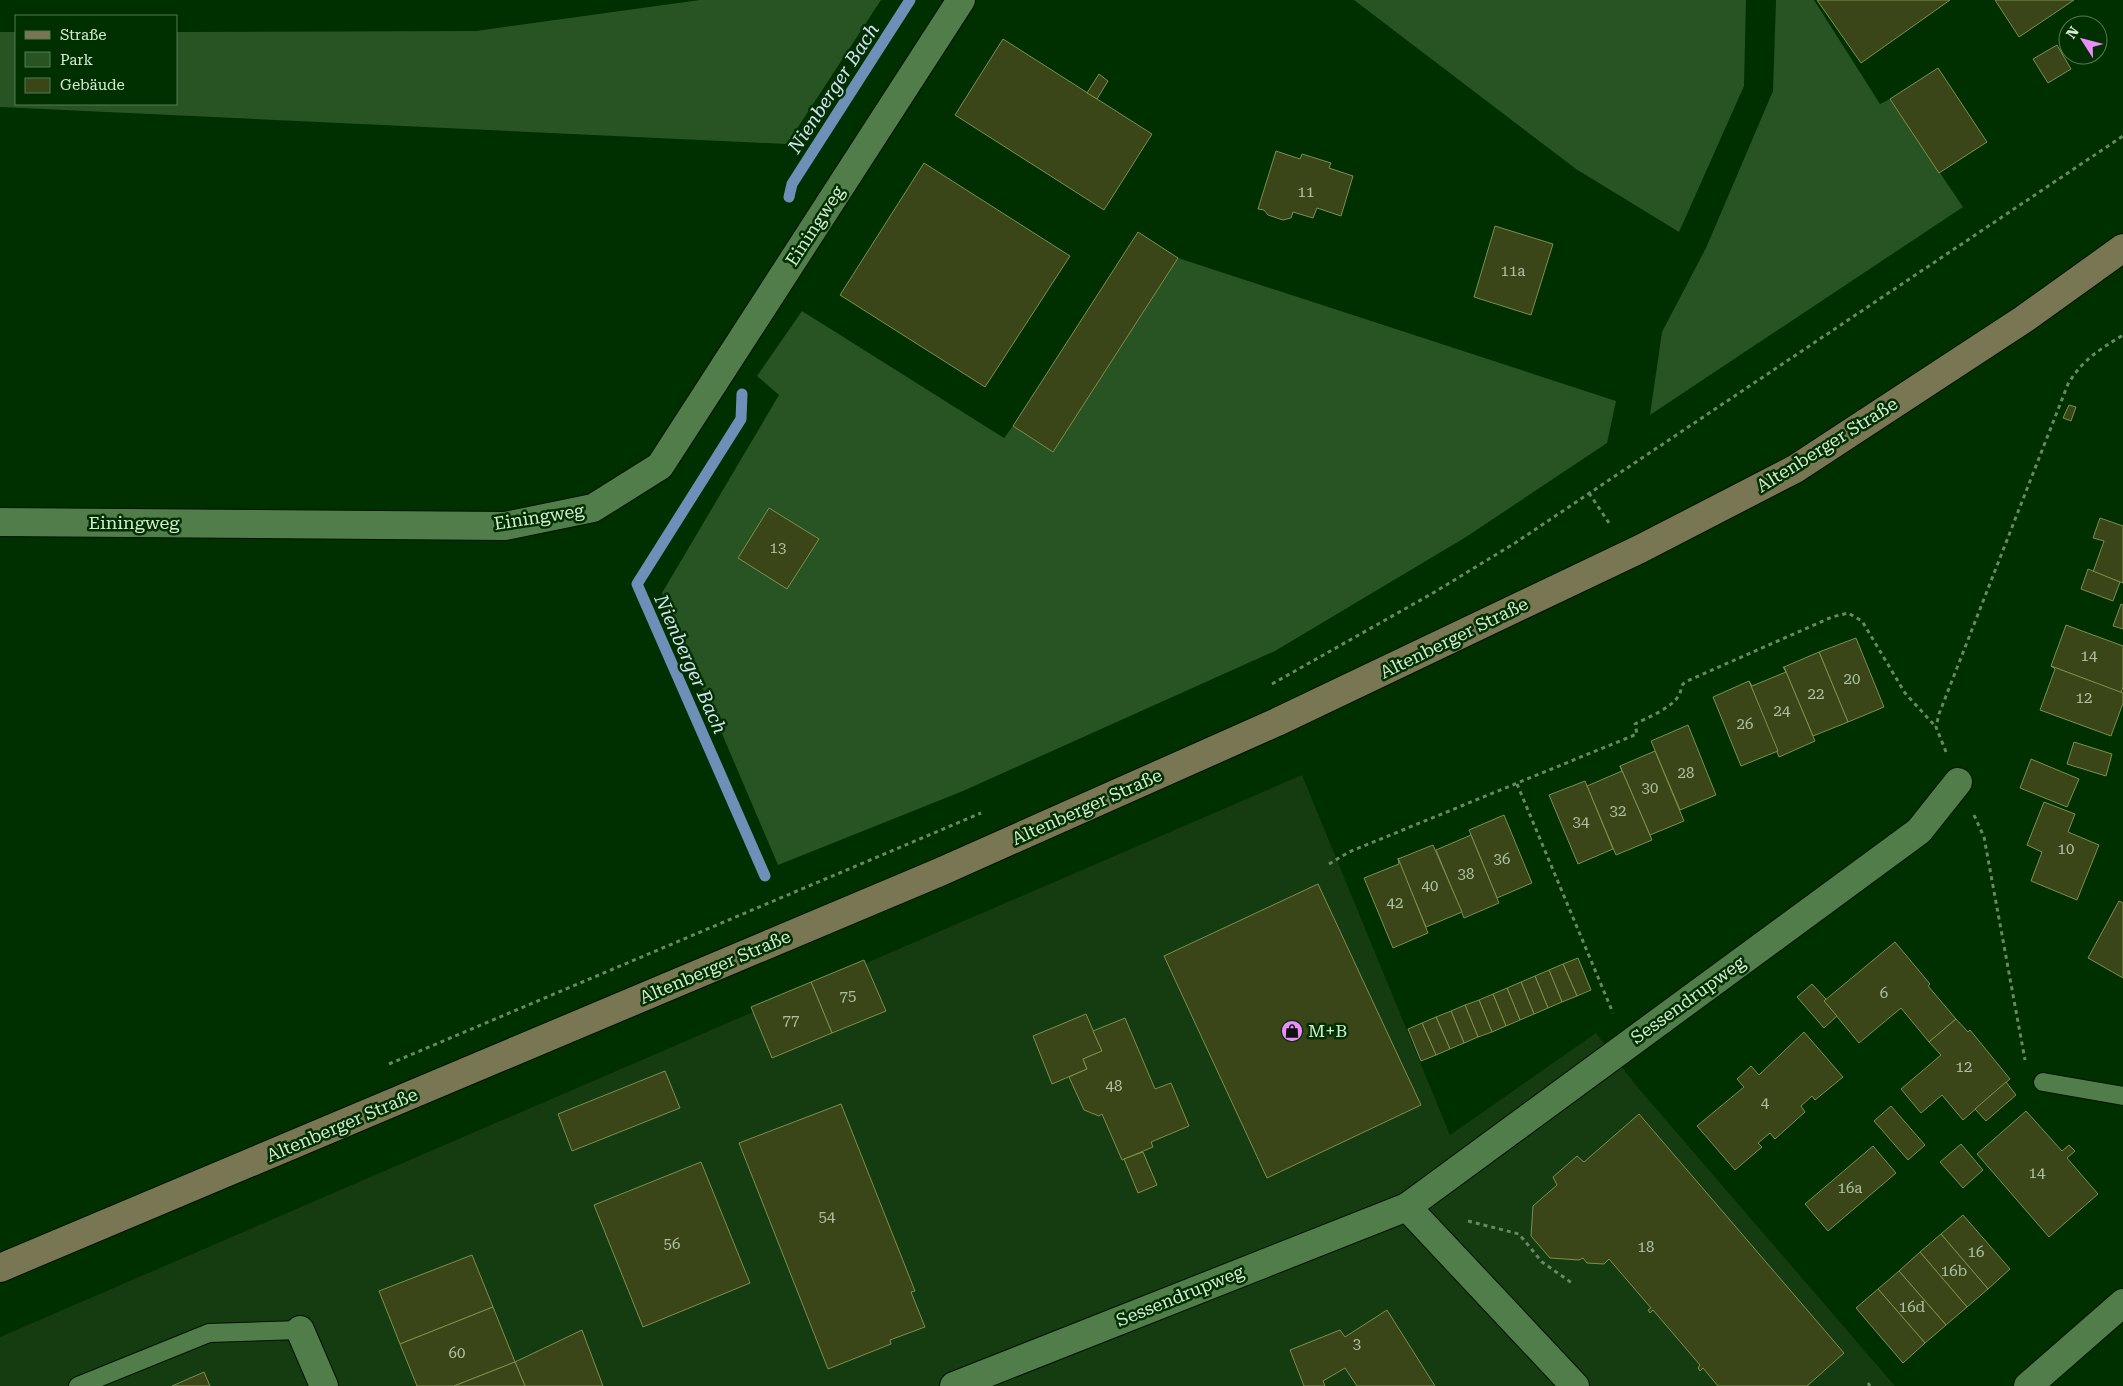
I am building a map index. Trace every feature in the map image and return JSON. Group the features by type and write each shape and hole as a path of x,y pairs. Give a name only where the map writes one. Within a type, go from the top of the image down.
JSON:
{"main road":[{"name":"Altenberger Straße","path":"0,1268 949,868 1277,722 1612,562 1795,469 2024,319 2123,248"}],"street":[{"name":"Einingweg","path":"0,522 505,526 593,508 660,466 961,0"},
{"name":"Sessendrupweg","path":"954,1386 1407,1207 1919,831 1958,782"},
{"path":"1407,1207 1575,1386"},
{"path":"2030,1385 2123,1303"},
{"path":"300,1330 324,1386"}],"lane":[{"path":"2043,1082 2123,1096"},
{"path":"78,1386 209,1333 300,1330"}],"path":[{"path":"1267,687 1433,593 1515,543 2123,136"},
{"path":"1936,727 1939,714 2068,384 2078,367 2089,357 2123,335"},
{"path":"1329,864 1349,852 1637,734 1635,724 1672,702 1679,695 1681,685 1685,682 1832,617 1848,613 1862,622 1905,693 1936,727 1958,782 1984,837 2025,1059 2043,1082"},
{"path":"1517,784 1627,1045"},
{"path":"385,1066 987,811"},
{"path":"1462,1220 1519,1234 1542,1262 1572,1283"}],"shaded area":[{"path":"1302,775 1450,1135 1596,1033 1634,1083 1895,1386 0,1386 0,1337"}],"green space":[{"path":"700,0 881,0 787,144 0,107 0,32 15,32 15,105 178,105 178,32 476,31"},
{"path":"1354,0 1746,0 1744,86 1679,232 1576,169"},
{"path":"1776,0 1814,0 1880,104 1890,99 1963,207 1650,415 1662,332 1706,248 1773,91"},
{"path":"1178,258 1616,401 1607,443 1466,537 1275,651 963,791 778,865 662,593 779,395 757,376 802,311 1004,438 1013,426 1053,452"}],"building":[{"path":"1817,0 1950,0 1861,63"},
{"path":"1995,0 2074,0 2019,37"},
{"path":"1003,39 1152,134 1104,210 955,115"},
{"path":"2057,45 2058,65 2069,65 2071,69 2048,83 2033,59"},
{"path":"1938,68 1987,142 1939,173 1890,99"},
{"path":"1099,74 1108,81 1097,99 1087,93"},
{"path":"1276,151 1300,159 1302,154 1331,163 1329,168 1353,176 1341,216 1317,208 1313,218 1293,212 1291,218 1283,220 1268,215 1264,210 1258,209"},
{"path":"924,163 1070,256 985,387 840,295"},
{"path":"1495,226 1553,244 1531,315 1474,297"},
{"path":"1138,232 1178,258 1053,452 1013,426"},
{"path":"2069,405 2076,407 2071,421 2063,418"},
{"path":"769,508 819,539 787,589 738,558"},
{"path":"2100,518 2123,526 2123,583 2093,572 2104,541 2093,538"},
{"path":"2088,569 2120,582 2113,601 2081,589"},
{"path":"2121,604 2123,605 2123,629 2113,626"},
{"path":"2066,625 2123,646 2123,687 2121,693 2051,666"},
{"path":"1856,638 1884,707 1848,722 1819,652"},
{"path":"1819,652 1848,722 1813,736 1784,667"},
{"path":"2051,666 2123,693 2123,703 2111,736 2040,710 2055,669"},
{"path":"1784,667 1815,741 1779,757 1749,681 1752,686 1786,672"},
{"path":"1749,681 1778,751 1741,766 1713,697"},
{"path":"1688,725 1716,795 1680,810 1651,741"},
{"path":"2074,742 2112,754 2106,776 2067,764"},
{"path":"1655,751 1684,821 1650,835 1620,766"},
{"path":"2031,759 2079,779 2067,807 2020,788"},
{"path":"1620,766 1652,840 1616,855 1587,786 1622,771"},
{"path":"1585,781 1613,849 1578,864 1549,795"},
{"path":"2044,802 2075,814 2068,832 2099,845 2077,900 2031,881 2042,852 2027,845"},
{"path":"1504,815 1532,883 1497,898 1469,830"},
{"path":"1471,835 1499,903 1464,918 1436,850"},
{"path":"1433,845 1462,912 1426,927 1398,859"},
{"path":"1398,858 1428,933 1393,948 1364,878 1399,864"},
{"name":"M+B","path":"1318,884 1421,1105 1267,1178 1164,956"},
{"path":"2119,901 2123,903 2123,978 2088,958"},
{"path":"1895,942 1956,1019 1929,1042 1901,1008 1859,1043 1824,1001"},
{"path":"1578,958 1591,990 1577,996 1563,964"},
{"path":"864,960 886,1011 832,1033 811,982"},
{"path":"1563,964 1577,996 1562,1002 1549,970"},
{"path":"1549,970 1562,1002 1548,1008 1535,976"},
{"path":"1535,976 1548,1008 1534,1014 1521,982"},
{"path":"811,982 832,1033 772,1058 751,1007"},
{"path":"1521,982 1534,1014 1520,1020 1507,988"},
{"path":"1812,984 1826,999 1824,1001 1837,1016 1824,1028 1797,997"},
{"path":"1507,988 1520,1020 1506,1026 1493,994"},
{"path":"1493,994 1506,1026 1492,1032 1479,1000"},
{"path":"1479,1000 1492,1032 1478,1037 1465,1005"},
{"path":"1465,1005 1478,1037 1464,1043 1451,1011"},
{"path":"1451,1011 1464,1043 1450,1049 1436,1017"},
{"path":"1086,1014 1102,1051 1083,1059 1087,1069 1052,1084 1033,1036"},
{"path":"1436,1017 1450,1049 1436,1055 1422,1023"},
{"path":"1125,1018 1155,1089 1171,1083 1189,1126 1151,1142 1153,1147 1122,1160 1102,1114 1099,1116 1084,1110 1069,1077 1087,1069 1083,1059 1102,1051 1093,1031"},
{"path":"1956,1019 1968,1032 1970,1030 2010,1079 1963,1120 1942,1095 1921,1113 1901,1089 1941,1055 1929,1042"},
{"path":"1422,1023 1436,1055 1421,1061 1408,1029"},
{"path":"1804,1032 1843,1077 1815,1100 1812,1096 1801,1106 1805,1112 1775,1139 1770,1133 1758,1143 1762,1147 1735,1170 1697,1126 1744,1087 1737,1079 1751,1066 1759,1075"},
{"path":"665,1071 680,1108 572,1151 558,1114"},
{"path":"2006,1082 2016,1095 1986,1121 1975,1109"},
{"path":"841,1104 915,1291 911,1292 925,1327 890,1340 891,1344 828,1369 739,1143"},
{"path":"1891,1106 1925,1145 1908,1160 1874,1121"},
{"path":"2026,1111 2062,1151 2069,1145 2075,1151 2067,1158 2098,1194 2049,1237 1977,1154"},
{"path":"1639,1114 1844,1353 1807,1386 1718,1386 1703,1368 1700,1371 1698,1368 1700,1365 1653,1310 1650,1313 1648,1310 1651,1308 1609,1259 1604,1264 1587,1263 1583,1258 1579,1260 1550,1258 1531,1236 1533,1206 1557,1185 1553,1177 1577,1156 1584,1162"},
{"path":"1961,1144 1983,1170 1963,1188 1940,1162"},
{"path":"1873,1146 1896,1173 1828,1231 1805,1204"},
{"path":"1143,1152 1157,1185 1138,1193 1124,1159"},
{"path":"701,1162 750,1283 643,1327 594,1205"},
{"path":"1963,1215 2010,1269 1988,1289 1941,1234"},
{"path":"1941,1234 1988,1289 1967,1307 1920,1252"},
{"path":"1920,1252 1967,1307 1946,1325 1899,1271"},
{"path":"472,1255 493,1307 400,1344 379,1291"},
{"path":"1899,1271 1946,1325 1925,1343 1878,1289"},
{"path":"1878,1289 1925,1343 1903,1363 1856,1308"},
{"path":"493,1307 515,1362 454,1386 417,1386 400,1344"},
{"path":"1387,1310 1435,1386 1357,1386 1345,1368 1323,1381 1325,1386 1304,1386 1290,1350 1340,1330 1345,1337"},
{"path":"582,1330 603,1386 525,1386 515,1362"},
{"path":"515,1362 525,1386 454,1386"},
{"path":"204,1372 210,1386 172,1386"}],"waterway":[{"name":"Nienberger Bach","path":"789,197 792,184 910,0"},
{"name":"Nienberger Bach","path":"742,394 741,419 637,584 765,876"}],"place":[{"name":"M+B","path":"1292,1031"}]}
